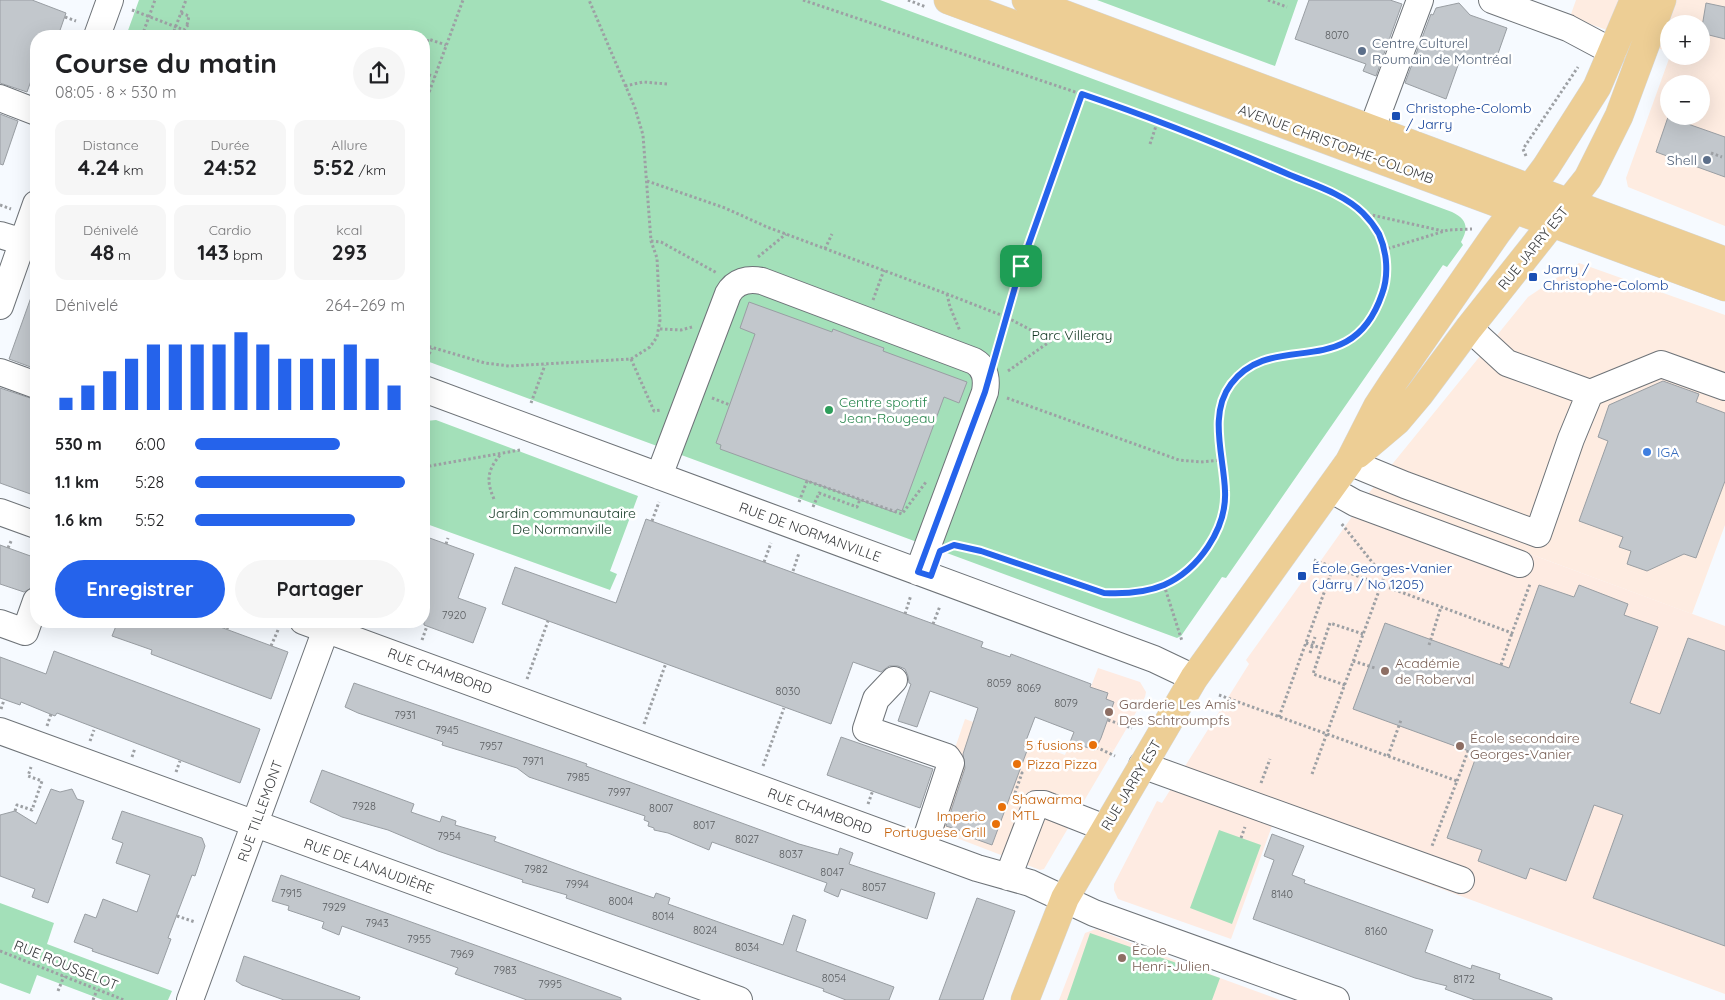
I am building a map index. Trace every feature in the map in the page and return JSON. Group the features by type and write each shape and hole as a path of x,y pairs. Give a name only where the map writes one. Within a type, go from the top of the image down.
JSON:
{"main road":[{"name":"AVENUE CHRISTOPHE-COLOMB","path":"948,0 1514,210 1560,214 1725,261"},
{"name":"AVENUE CHRISTOPHE-COLOMB","path":"1026,0 1531,188 1560,214 1725,287"},
{"name":"RUE JARRY EST","path":"1025,1000 1065,898 1194,678 1349,462 1377,407 1531,188 1586,104 1603,46 1634,0"},
{"name":"RUE JARRY EST","path":"1349,462 1397,421 1588,178 1611,134 1662,0"}],"street":[{"path":"1372,129 1420,0"},
{"path":"1492,0 1568,28 1603,46"},
{"path":"87,29 121,5"},
{"path":"0,98 30,110"},
{"path":"0,306 20,241 30,218"},
{"path":"659,476 728,294 734,285 742,281 762,281 969,359 996,377 982,399 915,584"},
{"path":"1469,328 1507,363 1590,393 1661,364 1725,387"},
{"path":"0,372 30,383"},
{"name":"RUE DE NORMANVILLE","path":"430,391 659,476 915,584 1154,659 1194,678"},
{"path":"1349,462 1404,485 1538,534 1571,439 1590,393"},
{"path":"1330,489 1355,503 1526,571"},
{"path":"0,512 30,523"},
{"path":"0,623 25,632 30,618"},
{"name":"RUE TILLEMONT","path":"190,1000 255,824 318,628"},
{"name":"RUE CHAMBORD","path":"330,628 977,868 1065,898 1094,913 1320,997"},
{"path":"894,680 876,699 866,729 947,757 951,763 923,848"},
{"name":"RUE DE LANAUDIÈRE","path":"0,731 739,1000"},
{"path":"1142,765 1461,880"},
{"path":"1008,877 1036,804 1044,804 1105,828"}],"path":[{"path":"144,30 155,0"},
{"path":"175,30 186,0"},
{"path":"430,90 463,0"},
{"path":"430,352 432,348 484,363 509,366 545,365 631,359 650,347 657,337 659,285 657,258 651,241 643,135 635,108 589,0"},
{"path":"803,0 1158,120 1327,191 1363,212 1444,232"},
{"path":"1268,0 1288,7"},
{"path":"121,5 184,30 189,16 181,13"},
{"path":"65,17 87,29"},
{"path":"430,40 446,45"},
{"path":"1523,149 1569,83 1603,46"},
{"path":"430,75 435,77"},
{"path":"625,86 643,82 667,84"},
{"path":"1082,94 1021,266 1006,317 996,377 1009,398 1180,460 1201,462 1222,460"},
{"path":"1150,144 1158,120"},
{"path":"1711,153 1722,157"},
{"path":"646,181 725,208 767,228 1006,317 1052,341"},
{"path":"0,205 11,209"},
{"path":"947,546 960,546 981,551 1104,593 1122,594 1164,585 1198,559 1208,548 1222,515 1226,492 1219,419 1224,396 1230,385 1245,370 1260,362 1323,351 1342,344 1361,332 1376,310 1384,289 1387,272 1379,236 1363,212"},
{"path":"1383,250 1444,232 1462,228 1472,229"},
{"path":"826,249 832,234"},
{"path":"651,241 661,242 724,276"},
{"path":"871,304 884,270"},
{"path":"659,285 664,285"},
{"path":"947,294 950,307 963,336"},
{"path":"996,377 1055,338"},
{"path":"631,359 654,411 658,409"},
{"path":"531,403 545,365"},
{"path":"718,401 730,405"},
{"path":"430,467 442,466 520,450"},
{"path":"494,499 488,482 488,476 494,463 502,454"},
{"path":"806,482 807,480 902,514 929,478"},
{"path":"798,502 806,482"},
{"path":"806,482 859,502 857,508 819,492 812,507"},
{"path":"652,521 659,502"},
{"path":"1312,774 1384,577 1340,522"},
{"path":"446,544 448,538"},
{"path":"764,562 771,543"},
{"path":"793,571 799,554"},
{"path":"1314,560 1512,633"},
{"path":"1279,717 1333,568"},
{"path":"1501,665 1512,633 1526,571"},
{"path":"905,614 915,584"},
{"path":"1164,585 1182,642"},
{"path":"933,624 940,606"},
{"path":"1429,645 1441,607"},
{"path":"525,685 548,621"},
{"path":"1345,685 1313,674 1321,648 1330,623 1363,634"},
{"path":"420,647 426,628"},
{"path":"272,646 278,630"},
{"path":"1310,653 1315,637"},
{"path":"1306,643 1321,648"},
{"path":"1354,661 1375,668"},
{"path":"643,728 666,663"},
{"path":"1219,695 1457,781"},
{"path":"0,712 4,700"},
{"path":"761,771 784,708"},
{"path":"1108,720 1132,728"},
{"path":"1388,756 1400,720"},
{"path":"1096,747 1115,756"},
{"path":"1436,835 1468,751"},
{"path":"15,812 17,805 32,810 42,781 28,776 33,760"},
{"path":"866,809 873,790"},
{"path":"177,916 199,924"},
{"name":"RUE ROUSSELOT","path":"0,951 124,1000"},
{"path":"58,992 64,976"},
{"path":"93,1000 98,990"}],"shaded area":[{"path":"1576,0 1725,0 1725,226 1628,187 1626,178 1660,84 1660,125 1710,125 1710,75 1663,75 1667,65 1710,65 1710,15 1660,15 1660,49 1570,17"},
{"path":"1579,263 1725,315 1725,525 1692,614 1368,494 1528,297"},
{"name":"École secondaire Georges-Vanier","path":"1368,494 1725,626 1725,994 1272,826 1231,939 1118,899 1114,890 1114,884 1157,801 1162,803 1249,664 1246,660 1302,582 1305,583"},
{"name":"Garderie Les Amis Des Schtroumpfs","path":"1098,668 1140,682 1146,692 1145,697 1114,750 1097,743 1076,726"},
{"path":"965,719 1065,755 1076,726 1098,743 1114,750 1044,869 1040,870 928,827"},
{"name":"École Henri-Julien","path":"1096,929 1280,1000 1059,1000 1085,933"}],"green space":[{"name":"Parc Villeray","path":"139,0 880,0 1452,212 1464,221 1466,228 1461,242 1463,245 1447,267 1443,265 1226,578 1222,577 1181,636 1177,638 430,362 430,30 128,30"},
{"path":"1097,0 1298,0 1275,66"},
{"name":"Jardin communautaire De Normanville","path":"436,420 638,496 610,571 617,574 610,590 430,525 430,421"},
{"path":"1219,830 1261,845 1232,924 1190,908"},
{"path":"0,903 54,923 47,944 172,991 168,1000 103,1000 37,975 30,994 0,983"},
{"name":"École Henri-Julien","path":"1090,933 1220,978 1212,1000 1067,1000"}],"building":[{"path":"0,0 32,0 66,13 60,30 30,30 30,84 27,92 0,83"},
{"name":"Centre Culturel Roumain de Montréal","path":"1309,0 1390,0 1402,4 1376,76 1363,71 1366,64 1295,39"},
{"path":"1459,3 1470,15 1507,28 1494,65 1462,54 1446,99 1405,83 1431,14 1433,15 1436,8"},
{"path":"1706,3 1725,7 1725,39 1710,35 1710,15 1704,15"},
{"path":"0,114 18,121 3,165 0,164"},
{"path":"1665,125 1691,125 1725,137 1725,177 1656,152"},
{"path":"30,300 30,367 9,359"},
{"name":"Centre sportif Jean-Rougeau","path":"749,302 832,332 833,329 884,348 883,351 967,382 959,403 944,397 902,511 897,509 896,513 720,449 721,445 716,443 755,334 740,328"},
{"path":"1663,381 1699,394 1696,402 1725,413 1725,481 1696,558 1684,554 1647,571 1627,564 1631,551 1619,547 1623,537 1579,521 1608,441 1598,437 1609,405"},
{"path":"0,388 30,398 30,494 0,483"},
{"path":"646,519 983,642 981,647 1010,657 1011,654 1091,684 1090,687 1108,693 1106,699 1114,702 1101,738 1095,750 1070,742 1074,732 1035,717 1024,746 1028,748 992,845 967,836 968,833 946,826 965,768 963,754 978,708 930,691 917,727 898,721 911,684 905,669 898,666 889,666 881,672 853,662 831,724 502,604 515,567 616,603"},
{"path":"430,538 474,554 458,598 486,608 473,643 430,627"},
{"path":"0,545 30,556 30,589 24,592 0,584"},
{"path":"1539,585 1574,597 1579,585 1628,604 1624,615 1658,627 1630,703 1660,714 1688,638 1725,651 1725,946 1593,898 1623,815 1594,805 1566,881 1530,868 1526,879 1478,861 1482,850 1447,838 1477,754 1353,709 1385,623 1509,668"},
{"path":"115,628 223,628 288,652 271,699 151,654 152,650 112,636"},
{"path":"54,651 260,729 240,783 57,713 55,716 21,702 20,705 0,698 0,657 46,674"},
{"path":"354,683 587,764 586,766 799,844 838,855 840,848 853,853 849,864 935,893 927,919 841,889 838,897 824,891 827,883 712,842 709,850 668,833 654,830 654,828 648,826 649,822 644,820 645,816 529,777 517,768 442,745 443,742 358,713 345,707"},
{"path":"841,737 933,769 920,808 827,775"},
{"path":"322,770 414,804 411,812 440,822 442,816 456,821 455,825 496,837 494,841 654,898 656,893 670,898 668,904 783,945 793,915 806,920 796,951 894,987 889,1000 846,1000 823,991 824,989 566,898 567,895 522,882 523,880 438,851 388,830 342,817 310,802"},
{"path":"51,789 60,792 72,789 77,799 84,801 48,903 32,897 35,889 0,876 0,815 15,811 36,824"},
{"path":"122,811 202,838 205,846 195,876 192,875 168,938 171,939 158,974 92,951 93,949 74,942 85,914 96,918 103,899 137,912 150,875 116,863 123,843 112,839"},
{"path":"1272,834 1304,846 1292,875 1305,880 1304,883 1433,930 1425,952 1471,969 1472,965 1500,974 1499,979 1552,998 1552,1000 1475,1000 1445,989 1447,986 1415,978 1253,919 1274,860 1264,856"},
{"path":"281,875 621,998 621,1000 527,1000 455,974 458,968 342,926 339,935 322,928 324,922 288,910 289,906 272,901"},
{"path":"977,898 1015,911 983,1000 939,1000"},
{"path":"244,956 360,997 359,1000 284,1000 242,985 236,981"}],"place":[{"name":"Centre Culturel Roumain de Montréal","path":"1362,51"},
{"name":"Christophe-Colomb / Jarry","path":"1396,116"},
{"name":"Shell","path":"1707,160"},
{"name":"Jarry / Christophe-Colomb","path":"1533,277"},
{"name":"Centre sportif Jean-Rougeau","path":"829,410"},
{"name":"IGA","path":"1647,452"},
{"name":"École Georges-Vanier (Jarry / No 1205)","path":"1302,576"},
{"name":"Académie de Roberval","path":"1385,671"},
{"name":"Garderie Les Amis Des Schtroumpfs","path":"1109,712"},
{"name":"5 fusions","path":"1093,745"},
{"name":"École secondaire Georges-Vanier","path":"1460,746"},
{"name":"Pizza Pizza","path":"1017,764"},
{"name":"Shawarma MTL","path":"1002,807"},
{"name":"Imperio Portuguese Grill","path":"996,824"},
{"name":"École Henri-Julien","path":"1122,958"}],"route":[{"path":"1082,94 1158,120 1203,138 1314,185 1352,204 1363,212 1379,236 1386,259 1387,272 1384,289 1376,310 1361,332 1350,340 1323,351 1260,362 1250,366 1230,385 1224,396 1219,419 1226,492 1222,515 1208,548 1188,569 1164,585 1148,590 1122,594 1104,593 981,551 954,545 947,546 940,551 931,576 918,572 985,392 1021,266 1082,94"}]}
